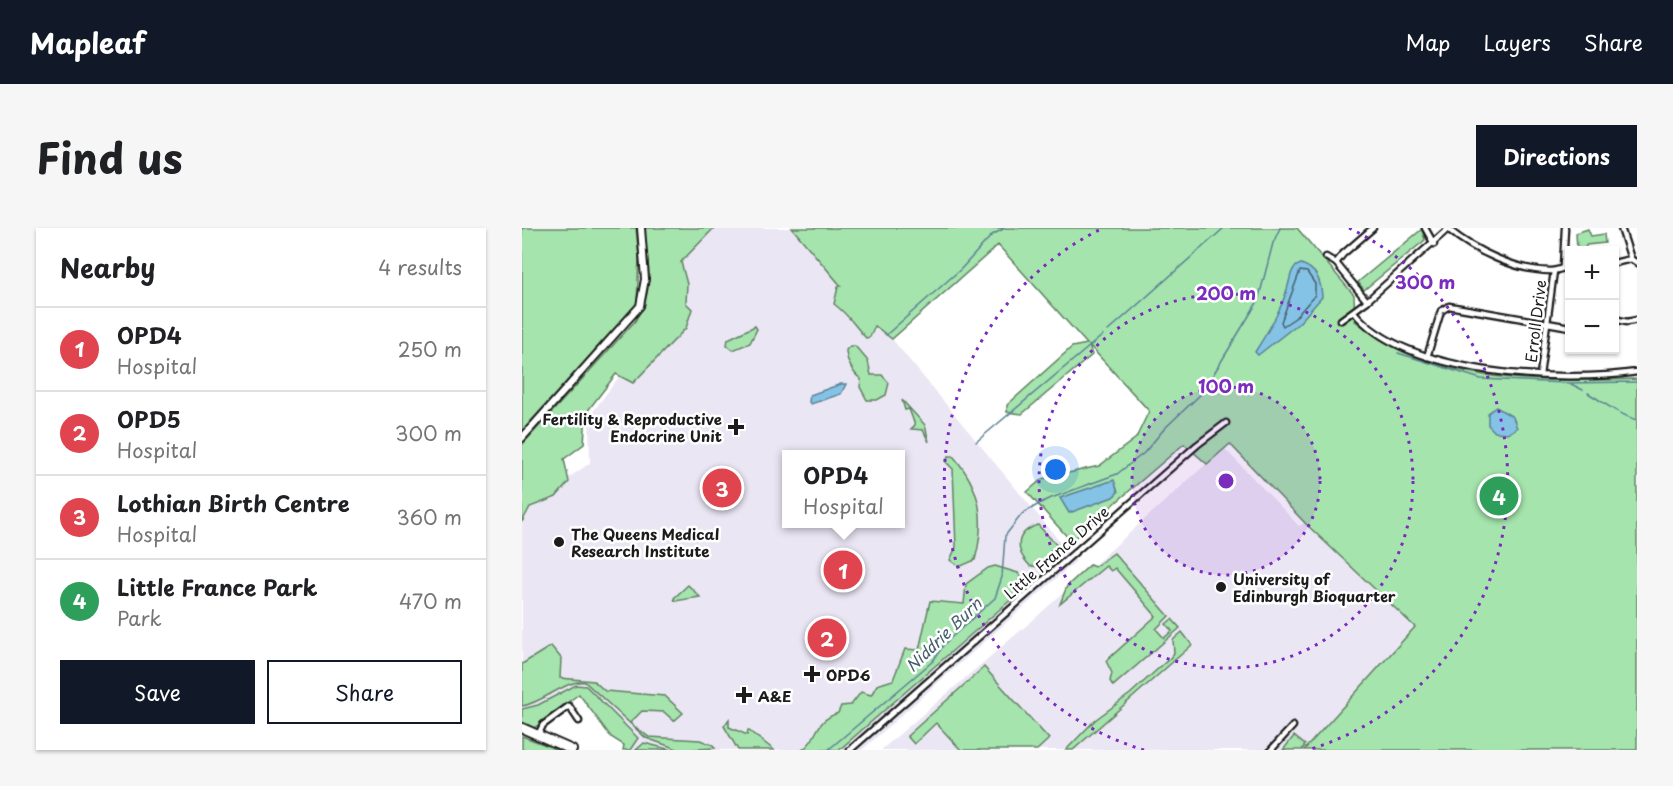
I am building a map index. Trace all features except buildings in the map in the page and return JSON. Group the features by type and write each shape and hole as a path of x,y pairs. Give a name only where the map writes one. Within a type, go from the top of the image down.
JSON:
{"main road":[{"path":"522,728 572,750"}],"street":[{"path":"522,438 640,306 645,279 641,228"},
{"path":"1336,263 1373,228"},
{"path":"1425,228 1434,244"},
{"path":"1341,320 1367,302 1434,244 1448,228 1494,256 1526,267 1554,271 1563,267 1566,228"},
{"path":"1621,228 1631,259 1637,263"},
{"path":"1326,257 1336,263 1367,302"},
{"path":"1619,262 1631,259"},
{"name":"Erroll Drive","path":"1540,375 1554,271"},
{"path":"1428,357 1441,311 1449,306 1565,326"},
{"path":"1354,312 1363,322 1387,338 1428,357 1468,367 1540,375 1599,376 1637,372"},
{"path":"1619,320 1627,322 1637,320"},
{"name":"Little France Drive","path":"850,750 1197,445 1226,423"},
{"path":"538,735 543,725 569,706 579,721"},
{"path":"1271,750 1293,726"}],"shaded area":[{"path":"714,228 792,228 876,328 892,339 1076,561 862,750 623,750 624,745 611,737 579,694 534,728 522,722 522,510 590,463 589,417 653,331 669,274"},
{"name":"University of Edinburgh Bioquarter","path":"1224,448 1299,526 1305,523 1415,627 1304,750 881,750 1033,620"}],"green space":[{"path":"522,228 636,228 639,257 637,303 522,431"},
{"path":"644,228 714,228 681,262 687,284 686,303 692,309 686,328 633,383 616,374 586,413 584,444 564,459 569,482 556,497 530,507 522,522 522,445 635,321 642,309 649,276"},
{"path":"792,228 1297,228 1354,295 1355,321 1402,351 1458,370 1487,375 1547,380 1637,379 1637,750 1304,750 1415,627 1305,523 1230,444 1207,464 1184,444 1071,541 1027,492 1042,479 1099,466 1136,438 1149,411 1089,345 1092,355 1022,414 1007,412 1007,405 1072,347 1087,344 998,245 892,339 875,326 870,337 866,338 834,304 838,287 841,286"},
{"path":"1422,229 1425,240 1364,290 1358,282"},
{"path":"1588,229 1591,236 1604,234 1605,243 1577,246 1576,233"},
{"path":"755,326 757,329 750,343 733,350 727,345 728,339"},
{"path":"850,346 855,346 868,361 871,375 882,375 889,383 886,395 877,400 867,400 860,387 861,379 847,358 846,350"},
{"path":"902,400 925,425 929,442 923,430 911,429 915,425 909,409 905,410"},
{"path":"948,456 953,456 970,480 979,505 980,531 975,560 959,567 950,560 956,547 953,469 946,462"},
{"path":"1038,525 1063,552 1043,567 1030,566 1019,548 1019,542 1025,532"},
{"path":"1114,553 1169,616 1156,629 1164,638 1172,631 1166,624 1172,619 1180,628 1113,686 1110,681 1112,673 1106,661 1156,616 1115,568 1111,571 1106,566 1060,604 1067,586 1090,565 1094,567"},
{"path":"995,566 1018,573 1023,580 1022,590 839,750 802,750 812,740 820,725 838,713 841,706 851,705 861,692 871,695 877,685 893,680 905,649 919,650 930,601 964,604 966,584 988,568"},
{"path":"688,585 700,597 675,601 674,598"},
{"path":"1182,632 1192,645 1073,750 1066,750 1095,720 1130,694 1170,658 1174,653 1173,640"},
{"path":"551,646 561,658 560,678 594,681 605,691 665,696 683,713 674,721 664,712 642,711 630,723 649,737 700,740 715,748 680,750 646,738 585,682 562,687 538,701 522,706 522,664"},
{"path":"984,667 1049,739 1037,750 961,750 936,723 914,744 907,736"},
{"path":"576,685 586,686 638,738 630,750 623,750 624,745 611,737 579,694 534,728 522,722 522,709 538,705"},
{"path":"729,719 729,727 747,735 748,730 774,750 738,750 724,726"},
{"path":"522,736 559,750 522,750"},
{"path":"1294,736 1305,745 1302,750 1283,750"},
{"path":"644,743 672,750 636,750"}],"water":[{"path":"1301,264 1311,269 1317,276 1322,297 1299,323 1258,355 1255,352 1280,307 1293,271"},
{"path":"846,384 841,394 811,404 809,402 810,395"},
{"path":"1496,407 1513,417 1517,428 1509,433 1495,432 1488,425 1488,413"},
{"path":"1114,480 1118,492 1113,497 1069,513 1060,498"}],"waterway":[{"path":"886,335 961,269 992,235 1005,228"},
{"path":"1108,331 1224,228"},
{"name":"Niddrie Burn","path":"828,750 933,661 944,644 995,598 1002,577 1005,536 1022,514 1046,500 1117,474 1144,453 1165,428 1202,393 1258,301 1273,243 1280,228"},
{"path":"976,442 1103,335"},
{"path":"1398,353 1481,379 1566,383 1637,382"},
{"path":"1571,384 1583,390"},
{"path":"1588,393 1618,412 1637,420"}],"place":[{"name":"Fertility & Reproductive Endocrine Unit","path":"736,427"},
{"name":"Lothian Birth Centre","path":"722,488"},
{"name":"Little France Park","path":"1499,496"},
{"name":"The Queens Medical Research Institute","path":"559,542"},
{"name":"OPD4","path":"843,570"},
{"name":"University of Edinburgh Bioquarter","path":"1221,587"},
{"name":"OPD5","path":"827,638"},
{"name":"OPD6","path":"812,674"},
{"name":"A&E","path":"744,695"}]}
